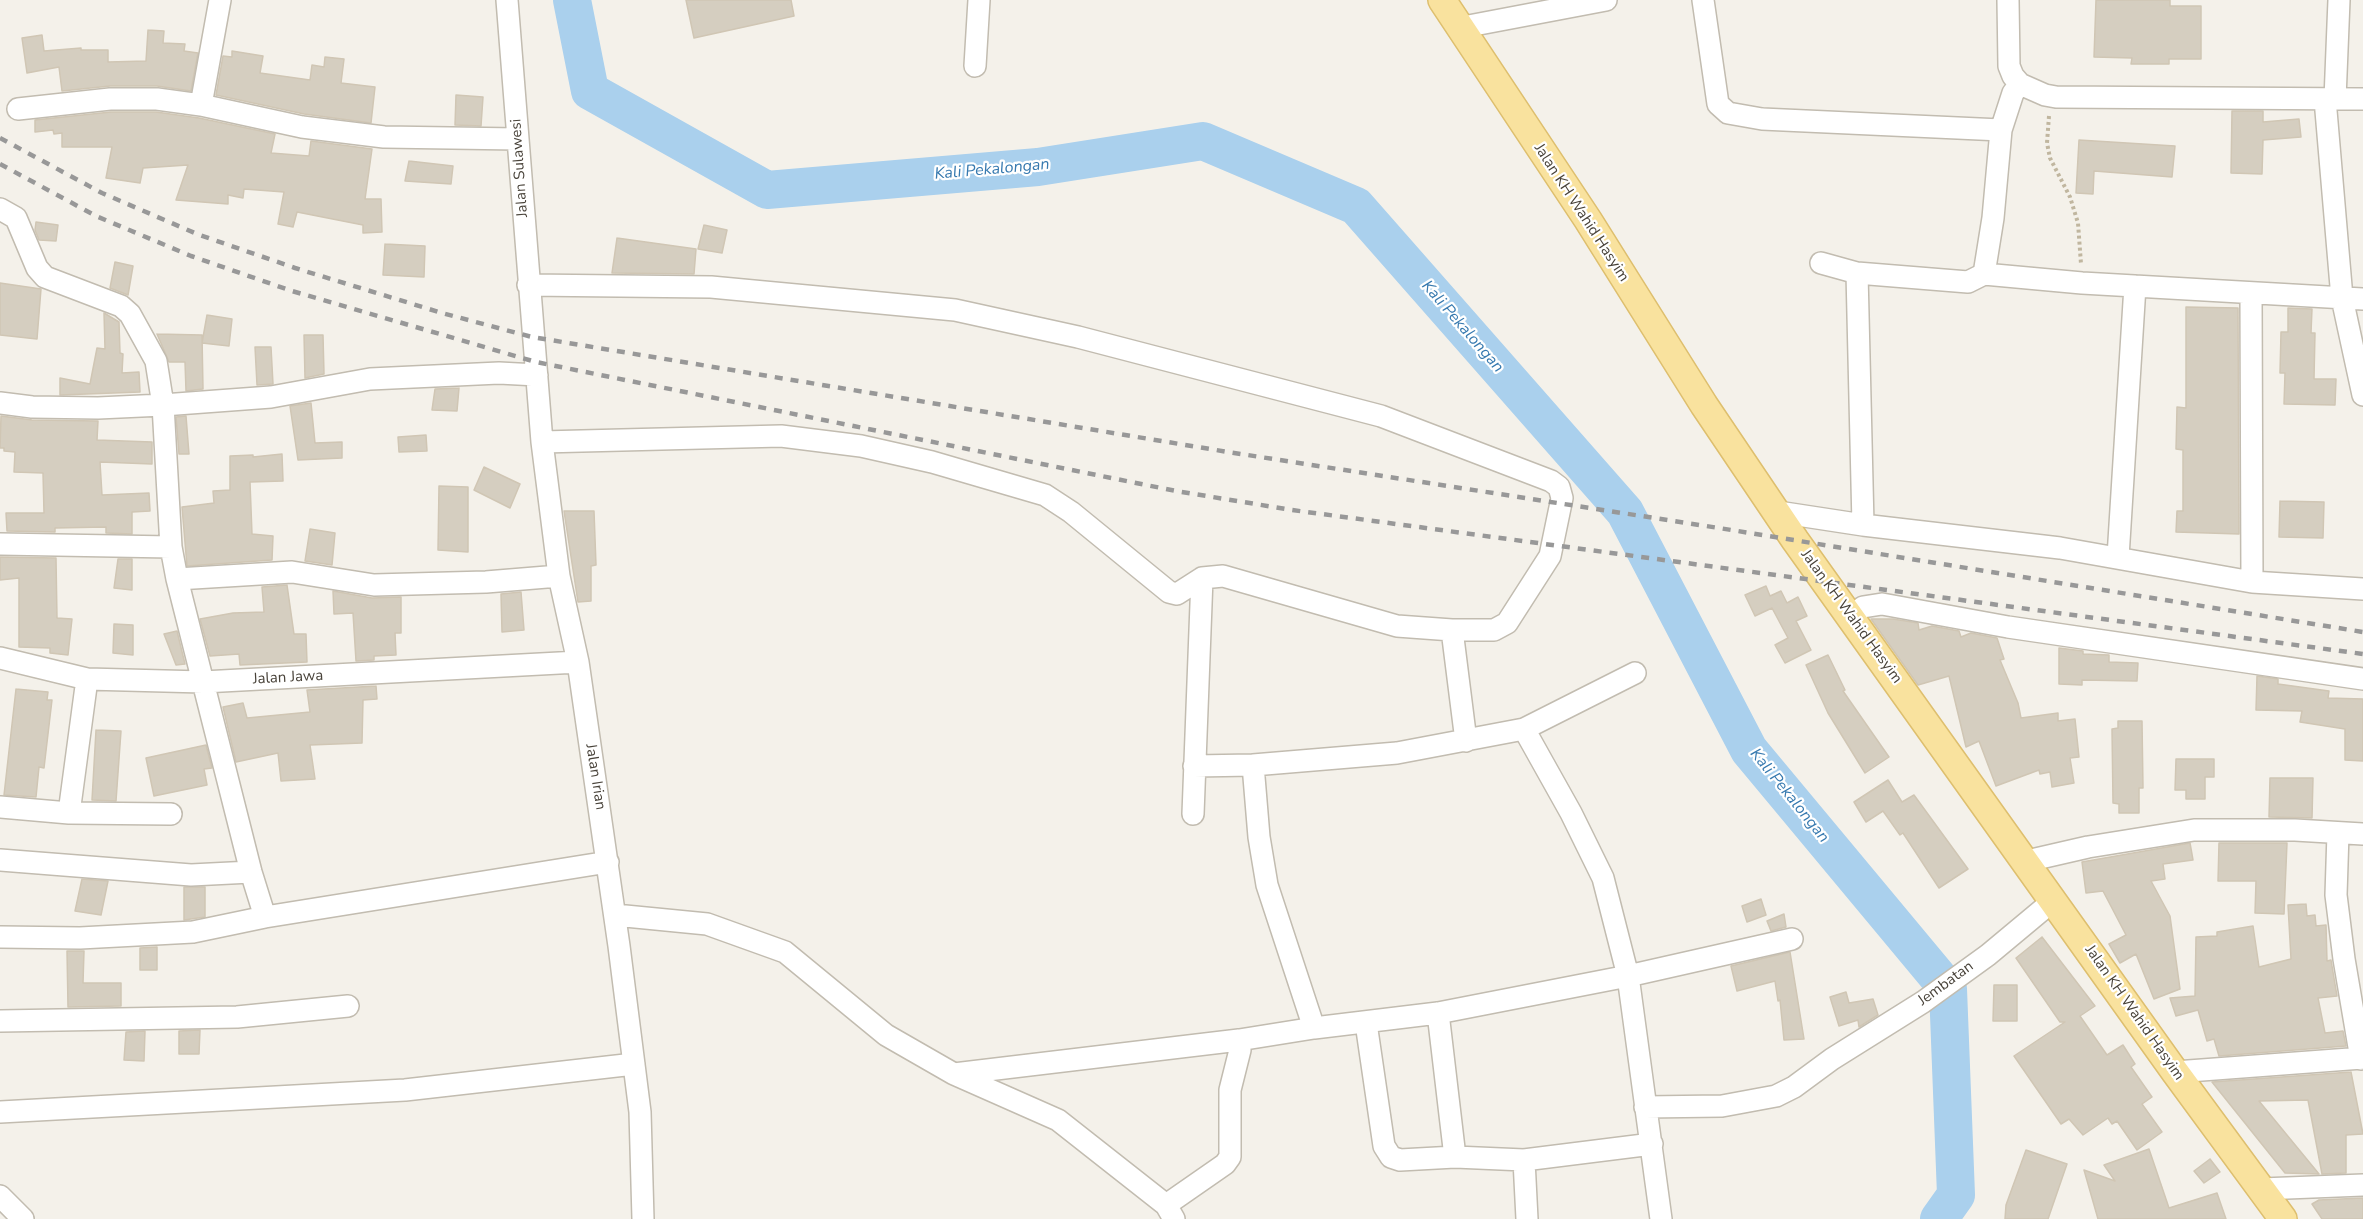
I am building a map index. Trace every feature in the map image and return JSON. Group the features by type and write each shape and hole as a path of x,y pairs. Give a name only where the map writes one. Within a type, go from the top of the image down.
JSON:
{"main road":[{"name":"Jalan KH Wahid Hasyim","path":"1442,0 1458,28 1588,220 1704,405 2175,1072 2283,1219"}],"street":[{"path":"201,105 220,0"},
{"name":"Jalan Sulawesi","path":"507,0 532,337"},
{"path":"975,66 979,0"},
{"path":"1458,28 1606,0"},
{"path":"1703,0 1719,104 1728,113 1741,118 2001,130"},
{"path":"2008,0 2009,66 2013,76 2020,84 2056,97 2363,99"},
{"path":"2340,0 2330,99 2363,395"},
{"path":"1984,274 1993,218 2001,130 2013,93 2020,84"},
{"path":"18,109 110,99 157,99 201,105 302,126 384,137 518,139"},
{"path":"0,209 16,218 37,268 45,277 121,306 130,314 156,360 163,405 171,547 177,579 251,872 265,917"},
{"path":"1821,263 1857,273 1968,282 1984,274 2251,294 2353,298"},
{"path":"1857,273 1863,525"},
{"path":"528,285 711,286 955,310 1078,337 1381,416 1551,481 1559,487 1562,498 1550,556 1507,623 1500,628 1452,630 1396,626 1223,576 1202,578 1177,594 1169,592 1071,512 1045,495 965,471 861,446 781,436 542,442"},
{"path":"2118,557 2135,286"},
{"path":"2251,294 2252,582"},
{"name":"Jalan Irian","path":"532,337 542,442 559,576 578,662 608,862 634,1064 640,1112 643,1219"},
{"path":"0,403 32,407 98,408 163,405 271,397 370,379 499,373 537,375"},
{"path":"1778,512 2118,557 2252,582 2363,589"},
{"path":"0,544 171,547"},
{"path":"177,579 292,572 352,583 396,585 559,576"},
{"path":"1193,814 1202,578"},
{"path":"1851,616 1863,607 1882,604 2008,627 2363,679"},
{"path":"1452,630 1466,741"},
{"name":"Jalan Jawa","path":"0,658 87,680 203,682 578,662"},
{"path":"1194,766 1253,765 1397,753 1524,729 1635,673"},
{"path":"69,813 87,680"},
{"path":"1524,729 1599,870 1628,976 1661,1219"},
{"path":"1253,765 1259,837 1267,885 1314,1028"},
{"path":"0,807 69,813 171,814"},
{"path":"2027,861 2088,847 2194,830 2363,834"},
{"path":"2175,1072 2362,1058 2343,959 2336,896 2338,832"},
{"path":"0,860 192,875 251,872"},
{"path":"0,937 80,938 193,932 265,917 608,862"},
{"name":"Jembatan","path":"1644,1107 1722,1106 1776,1096 1794,1087 1988,955 2054,900"},
{"path":"615,915 707,924 784,952 886,1035 954,1074 1058,1120 1170,1212 1230,1157 1230,1090 1240,1050 1239,1040"},
{"path":"954,1074 1239,1040 1314,1028 1438,1013 1628,976 1792,939"},
{"path":"0,1021 237,1017 348,1006"},
{"path":"1438,1013 1455,1158"},
{"path":"1366,1023 1387,1153 1400,1160 1455,1158 1524,1160 1652,1144"},
{"path":"0,1112 405,1090 634,1064"},
{"path":"1524,1160 1527,1219"},
{"path":"2262,1189 2363,1185"},
{"path":"0,1196 22,1219"}],"path":[{"path":"2056,97 2049,112 2047,142 2050,158 2070,197 2078,223 2082,283"}],"building":[{"path":"686,0 791,0 794,16 694,38"},
{"path":"2096,0 2170,0 2170,6 2201,6 2201,59 2169,59 2169,64 2131,64 2132,58 2094,57"},
{"path":"148,30 164,31 163,43 185,44 184,51 198,53 191,91 157,86 110,86 62,91 59,67 27,73 22,38 42,35 44,51 81,48 81,50 108,50 108,62 146,61"},
{"path":"232,51 263,56 260,73 310,80 312,65 324,67 325,57 344,59 341,83 375,87 371,123 304,114 216,95 223,56 232,57"},
{"path":"456,95 483,97 481,126 455,125"},
{"path":"2232,111 2263,111 2263,122 2299,119 2301,137 2263,140 2262,174 2231,173"},
{"path":"111,112 156,112 199,118 275,134 271,153 309,156 311,141 372,149 365,199 381,199 382,232 363,233 363,225 297,212 293,227 278,224 284,192 244,189 243,198 228,195 228,204 176,200 188,165 143,168 140,183 106,178 112,147 62,147 62,133 54,134 53,130 35,132 35,120"},
{"path":"2079,140 2175,146 2172,177 2094,171 2093,194 2076,193"},
{"path":"409,161 453,166 451,184 405,181"},
{"path":"36,222 58,225 56,241 39,240 35,230"},
{"path":"704,225 727,230 722,253 698,249"},
{"path":"617,238 696,249 694,274 612,273"},
{"path":"385,244 425,246 424,277 383,275"},
{"path":"115,262 133,266 128,295 110,288"},
{"path":"0,283 41,289 37,339 0,335"},
{"path":"2186,307 2238,308 2239,534 2176,532 2177,511 2183,511 2183,450 2176,449 2177,407 2186,408"},
{"path":"2288,308 2312,309 2311,333 2315,333 2314,379 2336,379 2335,405 2284,404 2285,373 2280,373 2281,332 2288,332"},
{"path":"104,313 119,322 120,353 123,354 122,373 139,372 140,392 60,395 60,378 90,384 97,348 105,349"},
{"path":"207,315 232,319 229,346 202,343"},
{"path":"157,334 202,335 203,389 186,391 185,362 169,362"},
{"path":"304,335 323,335 324,374 305,378"},
{"path":"255,347 271,347 273,384 257,385"},
{"path":"459,388 457,411 432,410 435,389"},
{"path":"311,403 315,443 342,442 342,458 298,460 290,406"},
{"path":"1,416 32,420 98,421 97,440 152,442 152,464 100,462 102,495 149,493 150,511 132,512 132,534 106,533 106,527 55,528 55,532 7,531 6,513 44,513 43,473 14,472 15,452 4,451 4,448 0,448"},
{"path":"186,416 189,454 179,454 176,417"},
{"path":"426,435 427,451 399,452 398,437"},
{"path":"282,454 283,481 250,482 252,534 273,536 272,560 187,566 182,507 214,503 213,491 230,490 230,456 253,455 253,457"},
{"path":"484,467 520,484 510,508 474,490"},
{"path":"439,486 468,487 468,552 438,550"},
{"path":"2280,501 2324,502 2323,538 2279,537"},
{"path":"564,511 594,511 596,565 591,566 591,601 578,602"},
{"path":"310,529 335,533 332,565 305,561"},
{"path":"0,557 56,558 57,618 72,619 68,655 50,653 50,648 19,647 19,578 0,580"},
{"path":"118,559 132,559 132,590 114,588"},
{"path":"287,585 294,634 306,634 307,662 240,665 239,654 210,656 200,619 233,613 264,612 262,587"},
{"path":"1766,586 1770,596 1781,591 1787,603 1798,597 1807,616 1796,621 1811,650 1785,663 1775,645 1788,638 1772,608 1755,616 1745,595"},
{"path":"333,591 372,598 401,597 401,633 395,633 396,655 374,656 374,660 356,661 353,613 334,614"},
{"path":"521,592 524,630 502,632 501,594"},
{"path":"1871,619 1893,619 1918,623 1919,630 1932,626 1959,631 1961,637 1971,633 1997,638 2004,659 2000,660 2018,703 2021,718 2058,713 2058,721 2075,719 2079,757 2070,758 2074,783 2052,787 2050,772 2040,774 2039,770 1996,786 1979,741 1966,747 1949,676 1918,685"},
{"path":"114,624 133,625 133,655 113,653"},
{"path":"177,631 185,664 176,665 164,634"},
{"path":"2059,648 2083,651 2083,654 2109,655 2109,662 2138,663 2137,681 2082,680 2082,685 2059,684"},
{"path":"1828,655 1845,690 1843,691 1889,757 1865,773 1828,713 1806,665"},
{"path":"2257,676 2278,679 2278,684 2329,691 2328,698 2363,699 2363,761 2345,760 2345,729 2300,722 2302,711 2256,710"},
{"path":"376,686 377,699 363,700 362,743 310,745 315,779 281,781 278,753 236,762 223,707 243,703 247,718 310,712 307,690"},
{"path":"16,689 48,692 47,700 52,700 44,768 39,767 36,797 4,795"},
{"path":"2118,721 2142,721 2143,788 2139,788 2139,813 2119,813 2119,804 2113,803 2112,729 2118,728"},
{"path":"96,730 121,731 116,801 92,800"},
{"path":"206,745 212,768 204,769 207,785 154,796 146,758"},
{"path":"2176,759 2214,759 2214,777 2205,777 2205,799 2186,799 2186,790 2175,790"},
{"path":"2270,778 2313,778 2312,818 2269,817"},
{"path":"1888,780 1902,802 1914,795 1968,869 1939,888 1903,833 1900,835 1883,811 1866,822 1854,802"},
{"path":"2190,843 2193,860 2163,864 2165,879 2151,881 2170,916 2180,989 2154,999 2136,954 2120,963 2109,944 2126,935 2103,891 2086,893 2082,862"},
{"path":"2219,843 2287,843 2284,914 2255,913 2256,881 2218,881"},
{"path":"82,879 108,881 101,915 75,911"},
{"path":"184,887 205,887 205,917 184,920"},
{"path":"1761,899 1766,915 1747,922 1742,906"},
{"path":"2306,904 2307,916 2315,915 2316,926 2326,925 2327,961 2331,960 2337,996 2318,998 2325,1033 2343,1031 2346,1046 2219,1056 2214,1039 2207,1041 2198,1010 2176,1016 2170,998 2195,996 2196,937 2217,936 2217,932 2253,926 2259,967 2291,959 2288,905"},
{"path":"1784,914 1786,927 1771,931 1767,921"},
{"path":"2042,937 2095,1006 2080,1016 2107,1055 2123,1045 2135,1064 2131,1067 2152,1097 2142,1104 2162,1132 2137,1150 2117,1121 2112,1124 2108,1118 2083,1135 2069,1119 2061,1124 2014,1056 2065,1022 2060,1022 2016,958"},
{"path":"157,947 157,970 140,970 140,948"},
{"path":"67,951 84,951 83,983 121,983 121,1006 68,1007"},
{"path":"1790,952 1804,1039 1784,1040 1780,1000 1778,1001 1775,981 1737,991 1731,966"},
{"path":"1994,985 2017,985 2017,1021 1993,1021"},
{"path":"1846,992 1849,1003 1873,999 1878,1015 1859,1027 1858,1020 1839,1026 1830,997"},
{"path":"200,1030 199,1054 179,1054 179,1031"},
{"path":"145,1031 144,1061 124,1060 126,1032"},
{"path":"2351,1072 2363,1134 2346,1135 2346,1173 2322,1174 2308,1100 2259,1101 2319,1174 2285,1173 2212,1082"},
{"path":"2149,1149 2169,1208 2217,1193 2226,1219 2098,1219 2084,1170 2115,1181 2104,1165"},
{"path":"2026,1150 2067,1164 2048,1219 2005,1219 2006,1205"},
{"path":"2210,1159 2220,1172 2204,1183 2194,1171"},
{"path":"2363,1198 2363,1219 2322,1219 2312,1204 2319,1200"}],"waterway":[{"name":"Kali Pekalongan","path":"572,0 590,91 767,190 1038,167 1203,141 1356,206 1625,512 1749,750 1948,989 1956,1195 1939,1219"}],"railway":[{"path":"0,138 102,193 197,234 295,268 442,313 532,337 1228,452 1719,528 2363,632"},
{"path":"0,164 96,216 191,256 292,291 536,362 1176,491 1292,510 2363,654"}]}
